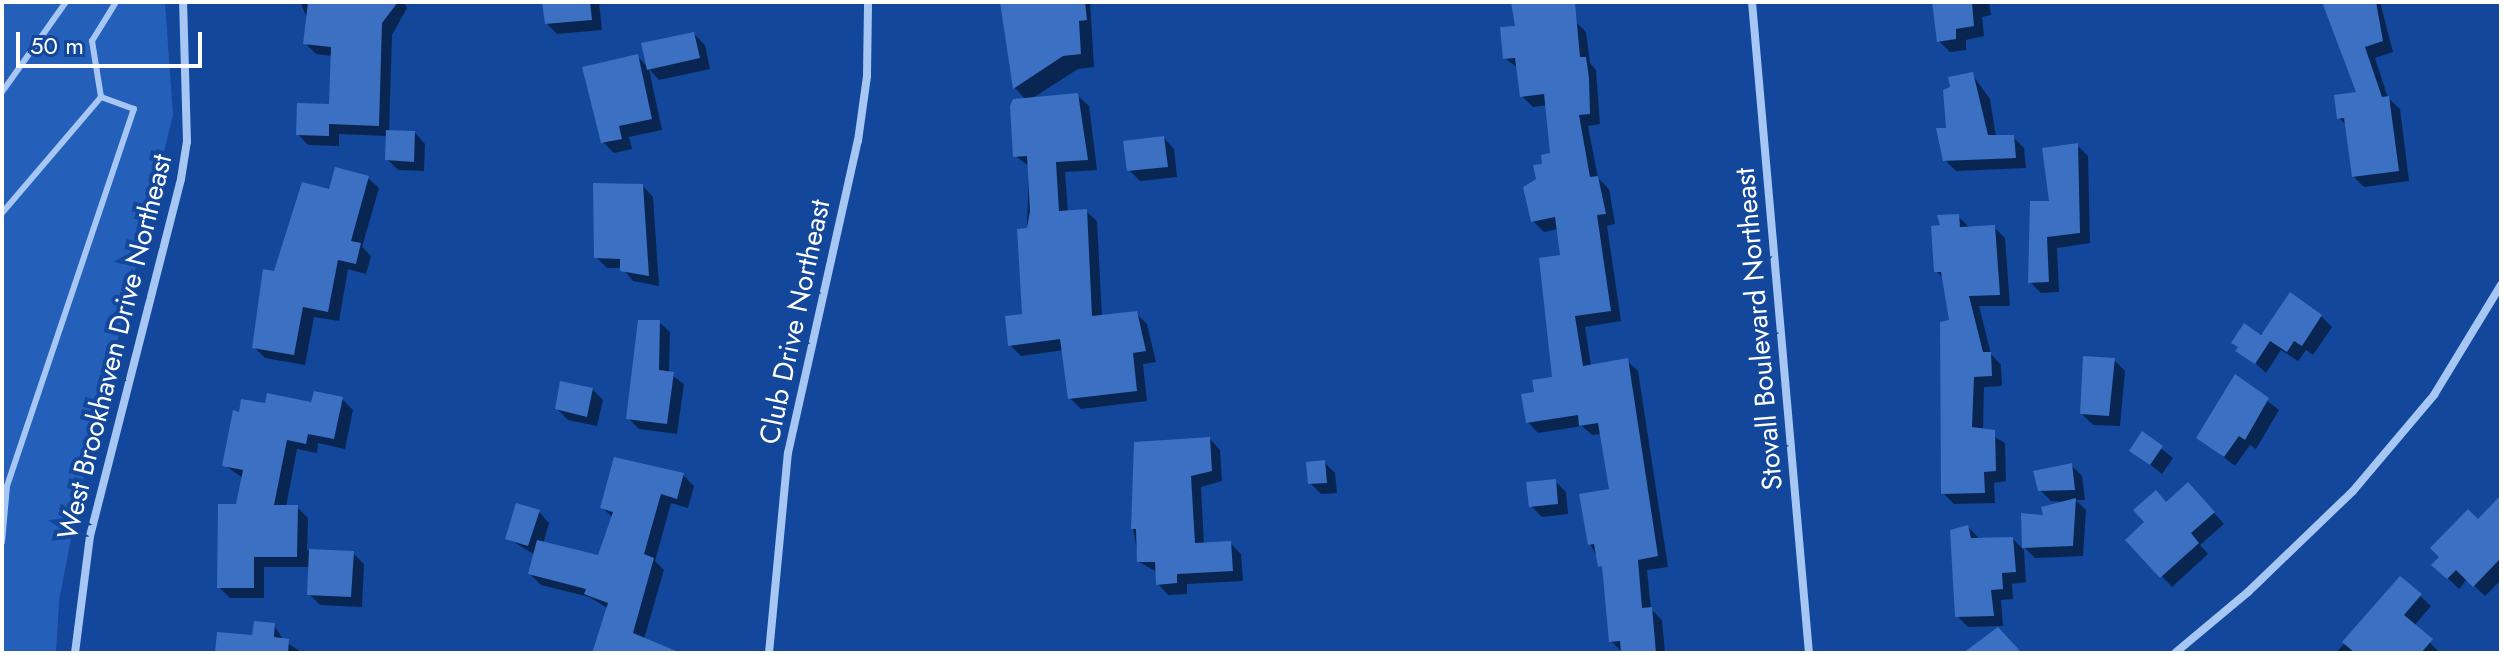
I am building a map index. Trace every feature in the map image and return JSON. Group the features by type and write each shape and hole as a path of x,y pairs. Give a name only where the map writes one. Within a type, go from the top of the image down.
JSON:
{"street":[{"name":"West Brookhaven Drive Northeast","path":"75,653 90,536 181,179 187,142 183,2"},
{"name":"Club Drive Northeast","path":"769,653 788,453 858,141 867,76 868,2"},
{"name":"Stovall Boulevard Northeast","path":"1752,2 1809,653"},
{"path":"2175,653 2260,582 2353,491 2434,395 2501,285"}],"lane":[{"path":"2,92 66,2"},
{"path":"2,213 101,97 92,41 116,2"},
{"path":"2,542 7,486 134,109 101,97"}],"shaded area":[{"path":"2,2 165,2 173,115 79,497 59,601 56,653 2,653"}],"building":[{"path":"308,2 398,2 382,23 379,126 329,124 329,136 296,135 297,103 329,104 331,47 303,44"},
{"path":"542,2 590,2 592,20 545,24"},
{"path":"1000,2 1085,2 1087,20 1079,21 1081,54 1063,56 1013,89"},
{"path":"1511,2 1575,2 1580,57 1586,57 1589,78 1590,114 1579,115 1590,177 1598,176 1606,214 1597,215 1611,311 1575,316 1583,366 1628,358 1658,556 1638,560 1642,608 1652,607 1656,653 1621,653 1620,641 1609,642 1602,566 1598,567 1594,544 1588,545 1579,494 1609,489 1598,423 1579,426 1578,415 1526,423 1521,394 1534,392 1532,380 1552,377 1539,258 1560,255 1555,217 1531,222 1523,187 1536,179 1533,165 1542,164 1541,155 1550,153 1544,94 1520,97 1515,58 1503,59 1500,27 1515,26"},
{"path":"1932,2 1972,2 1974,26 1956,29 1956,39 1937,42"},
{"path":"2322,2 2376,2 2383,41 2365,47 2382,97 2389,96 2399,171 2352,177 2344,118 2337,119 2334,95 2356,92"},
{"path":"694,32 700,58 647,70 641,43"},
{"path":"638,54 652,119 619,126 622,139 601,143 582,67"},
{"path":"1973,72 1988,135 2014,135 2016,158 1943,161 1936,128 1946,128 1943,90 1950,87 1948,77"},
{"path":"1078,93 1088,160 1056,162 1059,211 1087,209 1092,316 1137,311 1146,351 1133,353 1137,391 1068,399 1060,339 1008,346 1005,316 1022,314 1017,229 1027,228 1030,211 1027,156 1013,157 1010,106 1013,99"},
{"path":"386,130 415,131 414,162 385,160"},
{"path":"1164,136 1168,167 1127,171 1123,141"},
{"path":"2078,143 2080,233 2047,237 2049,282 2028,283 2030,201 2049,201 2042,148"},
{"path":"335,167 369,176 351,241 361,243 356,264 338,260 328,312 303,307 294,355 252,348 263,269 274,271 302,182 329,189"},
{"path":"593,183 643,184 649,276 620,271 620,259 594,258"},
{"path":"1959,214 1960,227 1995,225 2000,295 1969,296 1983,352 1991,352 1992,376 1974,377 1972,427 1995,430 1996,471 1984,472 1985,493 1941,494 1940,322 1949,320 1941,272 1934,272 1931,226 1940,225 1937,215"},
{"path":"2290,292 2322,315 2302,346 2294,341 2287,352 2270,341 2255,364 2235,351 2238,347 2231,343 2244,323 2261,335"},
{"path":"638,320 660,320 659,370 674,372 667,424 626,419"},
{"path":"2083,356 2115,358 2109,416 2080,414"},
{"path":"2235,374 2269,398 2245,440 2239,436 2224,457 2196,438"},
{"path":"560,381 593,388 587,417 555,409"},
{"path":"314,391 343,397 334,439 308,434 306,444 287,440 274,505 298,505 297,557 254,557 254,588 217,588 218,504 236,504 243,470 222,466 233,410 239,412 241,399 265,403 267,393 311,402"},
{"path":"2142,431 2163,446 2150,465 2129,451"},
{"path":"1210,437 1212,471 1191,476 1195,543 1231,541 1233,571 1177,574 1177,583 1156,585 1155,562 1137,562 1136,529 1131,529 1134,442"},
{"path":"614,457 684,473 677,499 661,494 644,554 654,558 633,633 681,653 592,653 608,603 584,594 586,589 528,574 537,540 598,555 613,512 600,508"},
{"path":"1325,460 1327,483 1308,484 1306,462"},
{"path":"2072,463 2075,490 2038,491 2033,471"},
{"path":"1556,479 1558,504 1529,507 1526,482"},
{"path":"2188,482 2215,512 2191,533 2199,543 2160,578 2125,540 2144,522 2133,510 2156,490 2166,502"},
{"path":"2501,495 2501,558 2473,587 2456,570 2447,579 2431,565 2439,557 2430,548 2468,509 2478,519"},
{"path":"2076,498 2073,546 2022,548 2021,513 2043,515 2041,507"},
{"path":"516,503 540,510 528,546 505,539"},
{"path":"1968,525 1971,538 2013,537 2016,572 2002,573 2003,589 1991,590 1994,616 1955,617 1950,530"},
{"path":"309,549 354,551 351,597 307,595"},
{"path":"2400,576 2422,594 2404,615 2433,639 2421,653 2355,653 2342,642"},
{"path":"254,621 275,623 274,637 289,639 288,653 215,653 217,632 252,635"},
{"path":"1998,627 2022,653 1963,653"}]}
